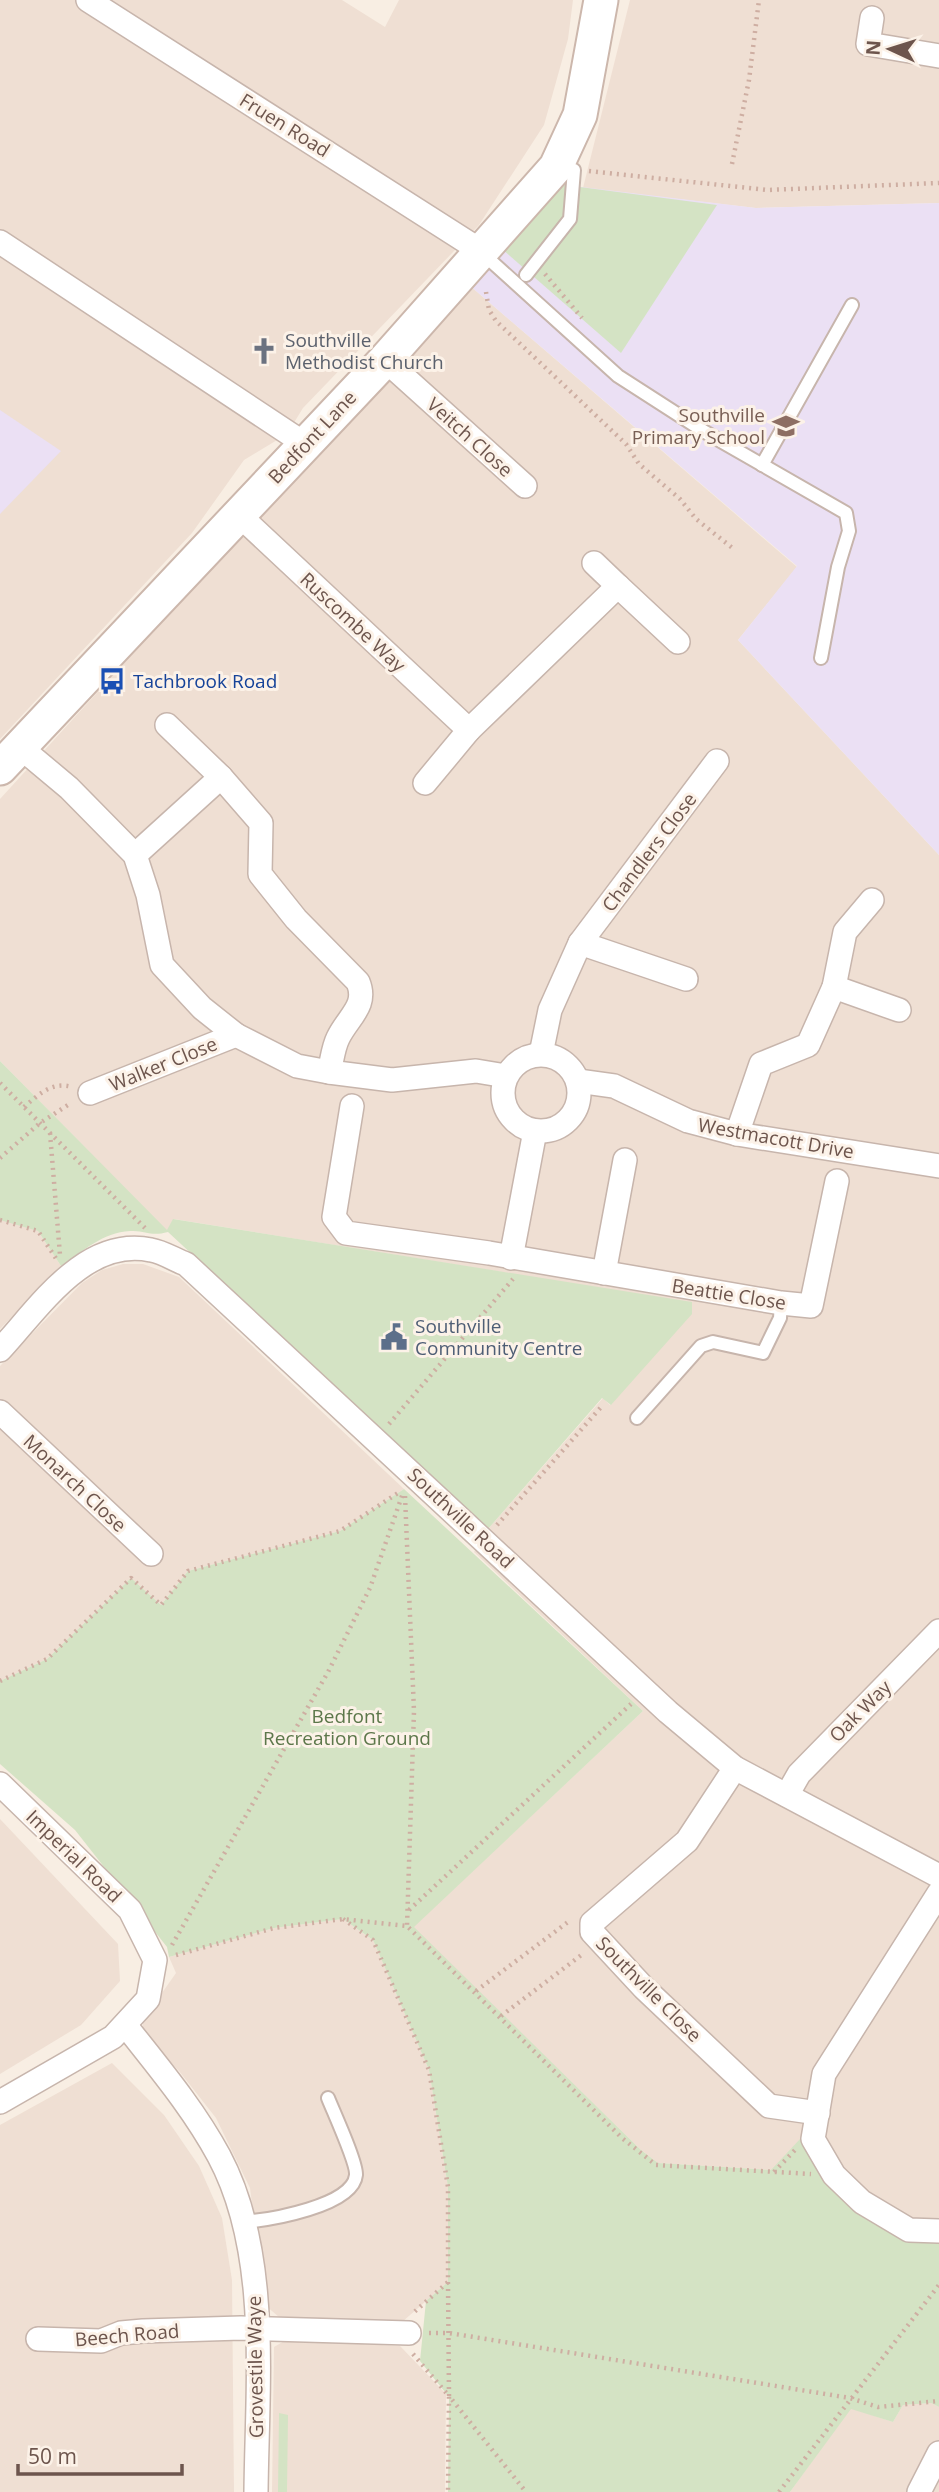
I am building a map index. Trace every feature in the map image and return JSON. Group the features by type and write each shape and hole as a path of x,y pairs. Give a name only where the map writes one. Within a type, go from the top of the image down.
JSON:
{"main road":[{"name":"Bedfont Lane","path":"10,757 385,360 481,251 565,168 580,116 601,0"}],"street":[{"name":"Fruen Road","path":"88,0 481,251"},
{"path":"872,18 868,44 939,56"},
{"path":"0,242 304,444"},
{"name":"Veitch Close","path":"385,360 525,486"},
{"name":"Ruscombe Way","path":"238,514 469,730"},
{"path":"594,563 678,642"},
{"path":"425,783 469,730 618,586"},
{"path":"167,724 221,777 261,823 260,874 296,919 358,982 363,994 359,1006 338,1039 329,1072"},
{"path":"10,757 69,788 135,855 148,895 162,965 202,1008 236,1035 297,1066 329,1072 392,1080 476,1071 506,1076"},
{"name":"Chandlers Close","path":"541,1054 550,1010 580,943 717,761"},
{"path":"135,855 221,777"},
{"path":"737,1134 761,1065 808,1045 834,987 845,932 872,900"},
{"path":"580,943 686,979"},
{"path":"834,987 899,1010"},
{"name":"Walker Close","path":"81,1098 236,1035"},
{"path":"541,1054 564,1061 578,1081 580,1094 570,1118 560,1127 535,1131 524,1128 507,1111 503,1100 506,1076 520,1060 541,1054"},
{"name":"Westmacott Drive","path":"578,1081 614,1086 688,1121 737,1134 939,1166"},
{"name":"Beattie Close","path":"352,1106 334,1217 346,1233 516,1258 781,1303 811,1306 837,1181"},
{"path":"516,1258 535,1131"},
{"path":"604,1273 625,1160"},
{"name":"Southville Road","path":"0,1350 77,1269 98,1255 124,1248 152,1250 186,1264 668,1713 735,1768 939,1876"},
{"name":"Monarch Close","path":"0,1412 151,1554"},
{"name":"Oak Way","path":"787,1795 799,1774 939,1631"},
{"name":"Southville Close","path":"735,1768 687,1841 592,1923 592,1932 644,1988 769,2106 818,2113"},
{"name":"Imperial Road","path":"0,1784 130,1910 155,1960 148,1999 126,2026 113,2037 0,2102"},
{"path":"939,1893 824,2074 813,2139 834,2175 862,2202 909,2231 939,2231"},
{"name":"Grovestile Waye","path":"126,2026 190,2106 220,2158 239,2205 258,2329 256,2492"},
{"name":"Beech Road","path":"38,2339 101,2341 121,2333 142,2331 258,2329 409,2333"},
{"path":"919,2492 939,2453"}],"lane":[{"path":"526,275 570,219 565,168"},
{"path":"481,251 618,376 762,465 846,513 849,531 838,567 821,658"},
{"path":"762,465 852,304"},
{"path":"637,1418 701,1346 713,1342 762,1353 780,1318 781,1303"},
{"path":"242,2222 340,2199 353,2187 357,2172 328,2098"}],"path":[{"path":"732,164 749,80 759,0"},
{"path":"565,168 767,190 939,183"},
{"path":"536,264 596,335 587,349"},
{"path":"486,292 489,310 496,321 626,444 639,464 680,499 696,519 735,550"},
{"path":"0,1083 153,1236"},
{"path":"24,1107 44,1089 66,1085"},
{"path":"0,1158 40,1123 81,1098"},
{"path":"0,1220 38,1231 61,1266 50,1133"},
{"path":"384,1430 519,1272 516,1258"},
{"path":"491,1531 603,1405"},
{"path":"0,1681 47,1658 131,1578 161,1605 188,1571 341,1531 404,1489"},
{"path":"404,1489 414,1711 407,1926"},
{"path":"404,1489 370,1588 328,1672 168,1954 274,1928 343,1919 407,1926 476,1991 622,2138 656,2165 821,2175"},
{"path":"408,1911 634,1701"},
{"path":"343,1919 373,1940 429,2070 449,2187 448,2492"},
{"path":"476,1991 568,1922 571,1924"},
{"path":"501,2016 600,1941"},
{"path":"774,2172 806,2138 813,2139"},
{"path":"409,2333 402,2322 448,2282"},
{"path":"779,2492 939,2284"},
{"path":"409,2333 449,2333 850,2398 877,2407 939,2401"},
{"path":"409,2333 404,2344 526,2492"}],"shaded area":[{"path":"0,0 342,0 385,27 399,0 573,0 568,39 544,125 479,225 303,408 287,434 244,460 192,533 0,739"},
{"path":"630,0 939,0 939,203 756,208 583,188"},
{"name":"Southville Primary School","path":"557,184 756,208 939,203 939,855 738,640 797,566 469,285"},
{"path":"469,285 797,567 738,640 939,855 939,2236 771,2170 658,2163 641,2150 413,1927 643,1711 474,1552 488,1529 603,1398 610,1405 692,1303 174,1219 168,1232 0,1061 0,799"},
{"path":"0,410 61,451 0,514"},
{"path":"6,1219 38,1231 61,1266 0,1329 0,1220"},
{"path":"123,1264 143,1264 179,1277 404,1489 340,1531 188,1571 161,1605 131,1578 47,1659 0,1681 0,1366 82,1283 102,1270"},
{"path":"0,1819 118,1944 120,1981 81,2025 0,2074"},
{"path":"343,1919 373,1940 429,2070 448,2187 448,2282 402,2322 279,2317 265,2305 250,2188 216,2118 179,2071 143,2034 143,2020 176,1973 169,1957 274,1928"},
{"path":"112,2063 164,2115 199,2166 222,2218 232,2280 234,2492 0,2492 0,2125"},
{"path":"286,2340 400,2346 446,2394 445,2492 272,2492 274,2347"},
{"path":"931,2403 939,2407 939,2492 790,2492 851,2408 893,2422 903,2405"}],"green space":[{"path":"557,184 717,205 621,353 501,248"},
{"path":"0,1061 167,1230 173,1219 692,1302 692,1314 611,1405 602,1398 488,1529 168,1232 120,1232 93,1244 61,1266 38,1231 0,1220"},
{"name":"Bedfont Recreation Ground","path":"404,1489 643,1711 414,1927 641,2150 658,2163 771,2170 800,2139 825,2181 939,2236 939,2407 931,2403 903,2405 893,2422 851,2409 790,2492 448,2492 449,2397 420,2361 426,2301 448,2282 448,2187 429,2070 373,1940 343,1919 274,1928 169,1957 167,1947 75,1830 0,1764 0,1681 47,1659 131,1578 161,1605 188,1571 340,1531"},
{"path":"279,2413 288,2415 287,2492 278,2492"}],"place":[{"name":"Southville Methodist Church","path":"264,351"},
{"name":"Southville Primary School","path":"786,426"},
{"name":"Tachbrook Road","path":"112,681"},
{"name":"Southville Community Centre","path":"394,1337"}]}
